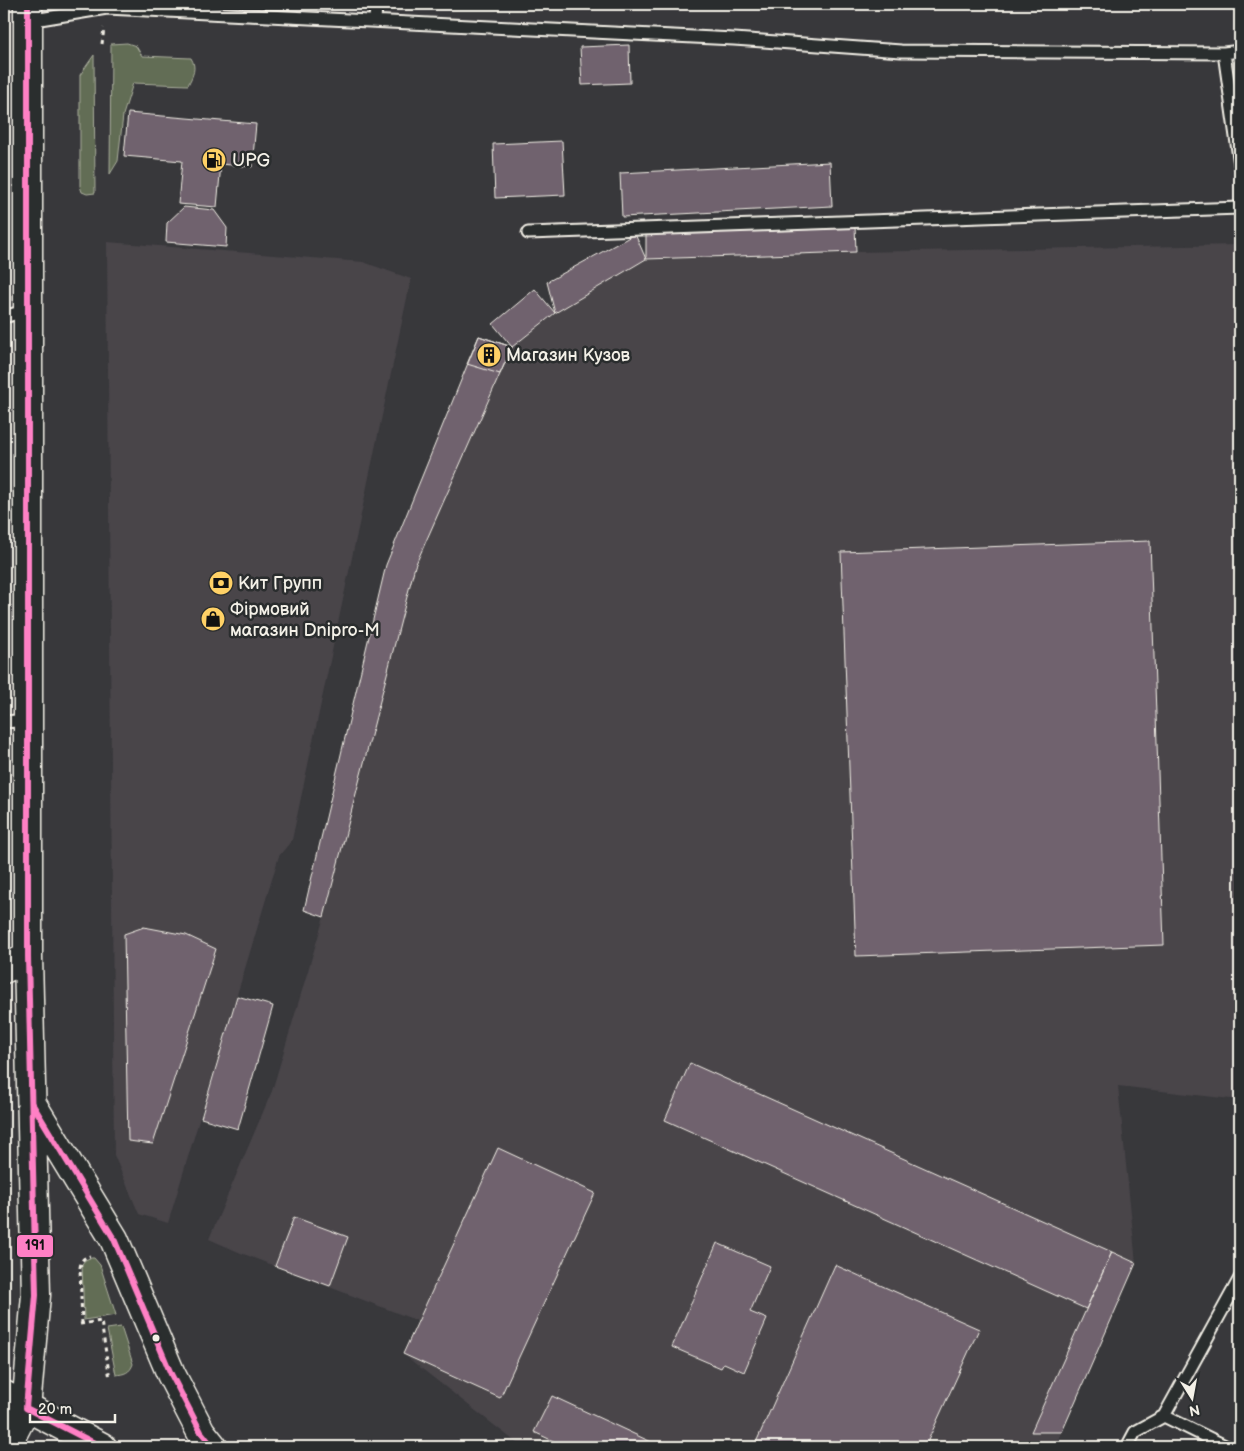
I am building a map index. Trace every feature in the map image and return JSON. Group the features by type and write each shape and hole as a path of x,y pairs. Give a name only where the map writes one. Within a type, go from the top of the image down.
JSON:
{"main road":[{"path":"6,1447 36,1295 28,957 16,721 29,309 28,12"},
{"path":"4,969 28,957"},
{"path":"31,1102 114,1239 172,1374 201,1432 213,1447"},
{"path":"15,1401 102,1447"}],"lane":[{"path":"375,21 376,4"},
{"path":"28,12 108,8 734,39 901,50 1224,53 1240,51"},
{"path":"1224,53 1240,165"},
{"path":"528,233 1240,208"},
{"path":"4,318 29,309"},
{"path":"1127,1447 1135,1432 1164,1416 1240,1278"},
{"path":"1164,1416 1227,1447"}],"path":[{"path":"94,1256 84,1258 81,1261 81,1324 101,1321 110,1379"}],"shaded area":[{"path":"107,242 363,262 411,279 292,840 279,856 168,1223 139,1214 114,1155"},
{"path":"1240,245 1240,1100 1118,1086 1136,1263 1055,1447 522,1447 403,1354 418,1321 209,1239 272,1091 324,917 415,566 512,347 555,313 646,259 856,252"}],"green space":[{"path":"127,43 136,46 142,56 191,58 194,72 188,85 133,83 123,115 118,161 110,174 111,44"},
{"path":"94,55 95,193 87,194 82,192 80,186 80,75"},
{"path":"90,1258 94,1258 100,1265 116,1315 84,1320 82,1264"},
{"path":"121,1327 133,1364 126,1372 116,1375 107,1329"}],"building":[{"path":"629,45 630,83 582,85 580,47"},
{"name":"UPG","path":"128,113 256,124 252,167 221,164 217,207 178,204 182,161 124,156"},
{"path":"562,141 565,195 495,198 493,144"},
{"path":"830,162 832,206 622,217 620,173"},
{"path":"184,207 214,210 227,228 226,247 166,242 167,223"},
{"path":"855,225 856,252 646,259 646,233"},
{"path":"635,234 646,259 555,313 547,282"},
{"path":"535,289 555,313 512,347 493,324"},
{"path":"479,336 512,347 415,566 324,917 304,910 386,565"},
{"name":"Магазин Кузов","path":"479,336 512,347 500,374 467,364"},
{"path":"1150,541 1164,945 856,956 841,552"},
{"path":"144,927 186,935 216,949 153,1144 128,1141 124,934"},
{"path":"237,996 273,1006 238,1129 201,1118"},
{"path":"690,1063 1112,1252 1086,1309 665,1120"},
{"path":"498,1148 595,1193 500,1398 403,1354"},
{"path":"294,1217 348,1237 330,1286 275,1266"},
{"path":"717,1243 770,1266 750,1312 767,1319 744,1372 724,1363 721,1368 672,1347"},
{"path":"1112,1252 1136,1263 1062,1432 1031,1432"},
{"path":"835,1265 979,1329 925,1447 754,1447"},
{"path":"552,1396 662,1447 566,1447 534,1432"}],"transit line":[{"name":"191","path":"28,4 28,957 36,1295 26,1408 102,1447"},
{"name":"191","path":"33,1105 114,1239 171,1374 201,1432 213,1447"}],"place":[{"name":"UPG","path":"214,160"},
{"name":"Магазин Кузов","path":"489,355"},
{"name":"Кит Групп","path":"221,583"},
{"name":"Фірмовий магазин Dnipro-M","path":"213,619"}]}
